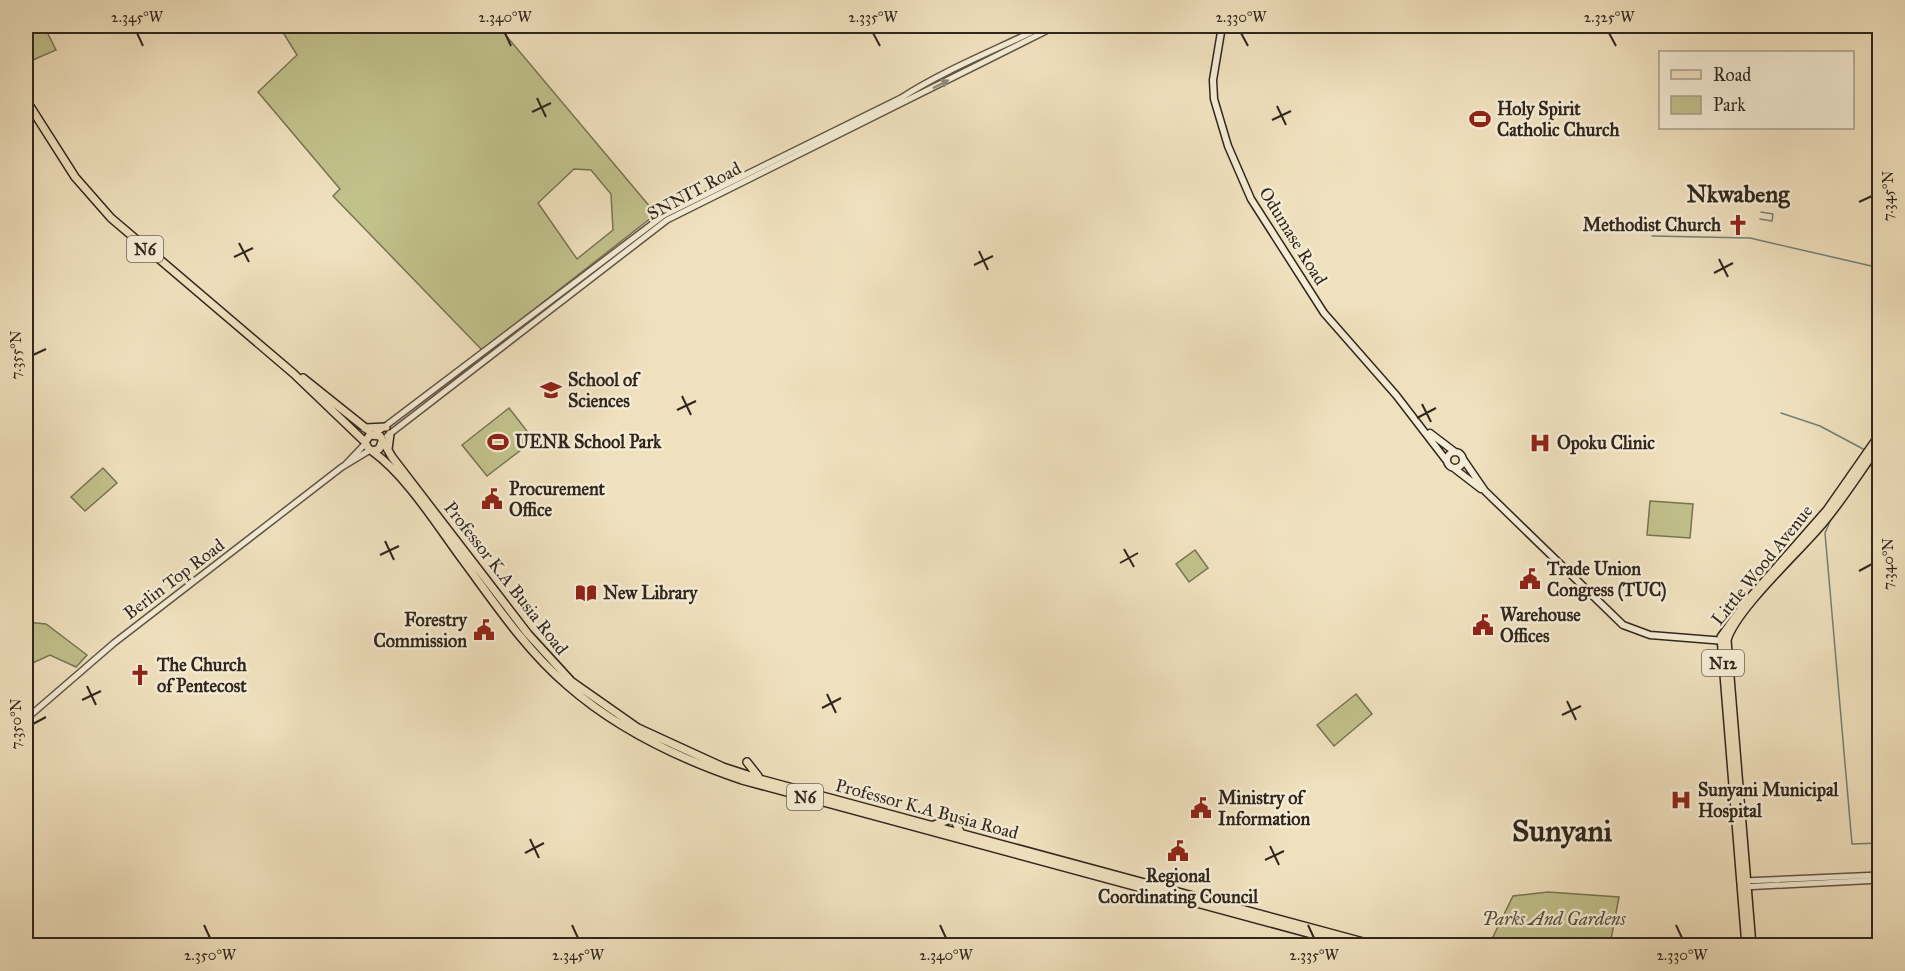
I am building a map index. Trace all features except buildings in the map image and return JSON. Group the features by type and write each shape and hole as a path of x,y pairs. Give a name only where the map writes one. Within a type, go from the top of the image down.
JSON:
{"main road":[{"name":"Odumase Road","path":"1222,26 1213,77 1214,99 1228,146 1251,199 1324,313 1424,429 1446,460"},
{"name":"N6","path":"26,100 75,177 111,218 149,253 293,373 382,442"},
{"name":"N6","path":"293,373 368,446"},
{"path":"364,427 388,430 388,452"},
{"name":"Odumase Road","path":"1424,429 1456,452"},
{"path":"374,434 368,436 368,446 379,449 382,442"},
{"name":"Little Wood Avenue","path":"1746,945 1744,884 1724,631 1827,510 1880,434"},
{"name":"Professor K.A Busia Road","path":"382,442 523,638 555,674 593,706 653,739 742,780 1356,945"},
{"name":"Little Wood Avenue","path":"1724,641 1732,628 1839,503 1880,444"},
{"name":"Professor K.A Busia Road","path":"368,446 394,471 446,532"},
{"path":"1485,491 1463,459 1456,452 1450,454 1446,460 1450,467 1485,491 1623,625 1650,634 1724,641"},
{"path":"1455,469 1462,464 1463,459"},
{"name":"Professor K.A Busia Road","path":"653,739 762,780 961,834 1036,858 1378,945"},
{"path":"723,766 746,762 762,780"},
{"path":"930,826 955,820 961,834"},
{"name":"Little Wood Avenue","path":"1744,884 1752,945"}],"street":[{"name":"SNNIT Road","path":"902,100 938,75 1044,26"},
{"name":"SNNIT Road","path":"374,434 388,430 527,323 667,220 902,100 1056,26"},
{"name":"SNNIT Road","path":"382,442 388,430"},
{"name":"Berlin Top Road","path":"26,719 114,644 368,446"},
{"path":"1744,884 1880,875"},
{"path":"1744,884 1880,880"}],"green space":[{"path":"26,26 44,26 56,50 26,63"},
{"path":"279,26 498,26 656,214 482,350 333,196 340,189 258,92 297,55","holes":["574,169 591,170 611,194 613,230 577,259 538,203"]},
{"name":"UENR School Park","path":"509,408 534,440 487,476 462,445"},
{"path":"103,468 117,483 85,511 71,497"},
{"path":"1650,501 1693,504 1690,538 1647,535"},
{"path":"1195,550 1208,568 1189,582 1176,564"},
{"path":"26,622 46,624 87,655 76,667 50,655 26,666"},
{"path":"1356,694 1372,714 1334,746 1317,725"},
{"name":"Parks And Gardens","path":"1548,892 1619,897 1610,945 1489,945 1513,896"}],"waterway":[{"path":"1760,219 1772,221 1773,214 1761,212"},
{"path":"1652,236 1750,238 1880,268"},
{"path":"1781,413 1820,426 1865,450"},
{"path":"1863,473 1876,459"},
{"path":"1831,519 1825,533 1852,844 1880,843"}],"place":[{"name":"Holy Spirit Catholic Church","path":"1480,119"},
{"name":"Methodist Church","path":"1738,225"},
{"name":"School of Sciences","path":"551,390"},
{"name":"UENR School Park","path":"498,442"},
{"name":"Opoku Clinic","path":"1540,443"},
{"name":"Procurement Office","path":"492,499"},
{"name":"Trade Union Congress (TUC)","path":"1530,579"},
{"name":"New Library","path":"586,593"},
{"name":"Warehouse Offices","path":"1483,625"},
{"name":"Forestry Commission","path":"484,630"},
{"name":"The Church of Pentecost","path":"140,675"},
{"name":"Sunyani Municipal Hospital","path":"1681,800"},
{"name":"Ministry of Information","path":"1201,808"},
{"name":"Regional Coordinating Council","path":"1178,851"}],"district":[{"name":"Nkwabeng","path":"1738,194"},
{"name":"Sunyani","path":"1562,831"}]}
